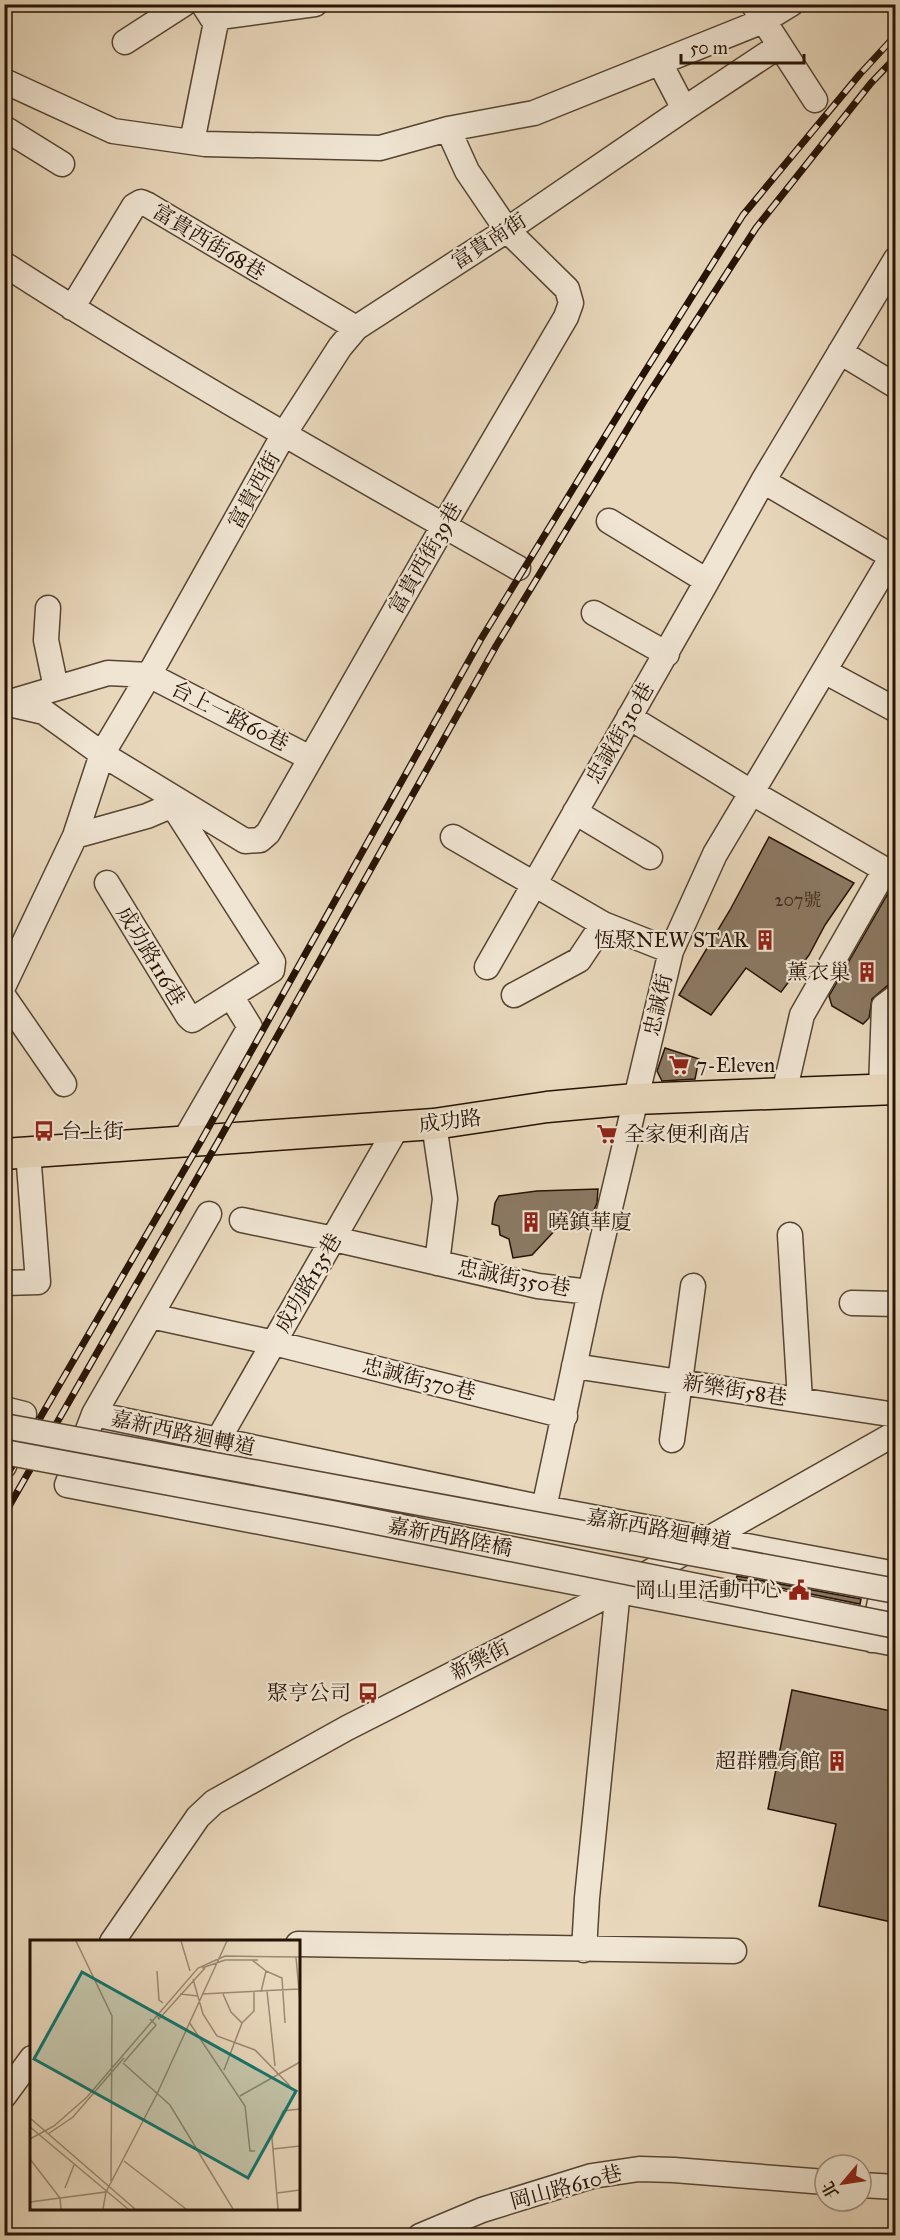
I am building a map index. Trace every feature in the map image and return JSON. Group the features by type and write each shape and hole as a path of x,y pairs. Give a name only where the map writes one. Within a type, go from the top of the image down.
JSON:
{"main road":[{"name":"成功路","path":"16,1153 434,1124 547,1107 635,1099 888,1089"}],"street":[{"path":"125,42 184,4"},
{"path":"192,142 211,13 315,4"},
{"path":"4,81 113,131 192,142 380,148 448,129 534,113 660,63 758,13 790,4"},
{"path":"758,13 815,100"},
{"name":"富貴南街","path":"284,434 340,347 356,328 507,230 780,46"},
{"path":"660,63 684,109"},
{"path":"4,128 62,164"},
{"name":"富貴西街39巷","path":"102,754 245,841 260,840 268,833 566,317 571,303 567,289 507,230 467,171 448,129"},
{"name":"富貴西街68巷","path":"72,308 134,206 141,202 356,328"},
{"name":"忠誠街310巷","path":"487,967 667,654 763,481 896,259"},
{"name":"富貴西街","path":"4,264 72,308 284,434 150,675 102,754 75,836 4,985"},
{"path":"840,352 896,386"},
{"path":"284,434 518,568"},
{"path":"763,481 894,555"},
{"path":"609,521 707,581"},
{"name":"忠誠街","path":"544,1508 590,1292 671,951 715,854 894,555"},
{"path":"48,608 46,640 56,688"},
{"path":"594,613 667,654"},
{"path":"824,671 896,710"},
{"path":"5,703 108,673 150,675"},
{"name":"台上一路60巷","path":"150,675 310,758"},
{"path":"5,703 44,712 102,754"},
{"path":"629,717 890,873 802,1015 784,1093"},
{"path":"75,836 147,816 168,807 175,809 273,962 272,970 231,996 250,1027 183,1143"},
{"path":"575,812 650,856"},
{"path":"453,837 533,886 603,924 671,951"},
{"name":"成功路116巷","path":"107,883 192,1020 231,996"},
{"path":"514,995 579,960 603,924"},
{"path":"4,996 64,1084"},
{"path":"888,1089 884,1006 896,998"},
{"path":"434,1124 445,1198 437,1263"},
{"name":"成功路135巷","path":"218,1440 397,1127"},
{"path":"4,1283 38,1282 16,1153"},
{"path":"94,1414 209,1214"},
{"name":"忠誠街350巷","path":"242,1220 538,1286 590,1292"},
{"path":"790,1235 800,1400"},
{"path":"672,1440 693,1286"},
{"path":"852,1303 896,1304"},
{"name":"忠誠街370巷","path":"151,1316 274,1343 565,1416"},
{"name":"新樂街58巷","path":"574,1366 896,1415"},
{"path":"4,1409 24,1414 4,1466"},
{"name":"嘉新西路迴轉道","path":"618,1590 67,1485 94,1414 544,1508 711,1539 892,1579"},
{"name":"嘉新西路陸橋","path":"4,1426 892,1579"},
{"name":"新樂街","path":"113,1940 198,1817 214,1802 347,1728 618,1590 896,1433"},
{"name":"嘉新西路陸橋","path":"4,1452 348,1516 896,1626"},
{"path":"584,1950 587,1898 618,1590 884,1642 892,1579"},
{"path":"300,1944 734,1952"},
{"path":"4,2096 30,2061"},
{"name":"岡山路610巷","path":"420,2235 482,2210 592,2176 639,2169 813,2181"},
{"path":"873,2186 896,2187"}],"building":[{"name":"恆聚NEW STAR","path":"769,837 854,883 825,925 809,955 781,992 746,968 711,1015 679,995 730,910"},
{"name":"薰衣巢","path":"890,890 896,890 896,983 887,986 872,999 869,1018 863,1024 832,1006 829,996"},
{"name":"7-Eleven","path":"665,1048 699,1059 695,1079 662,1081 657,1071"},
{"name":"曉鎮華廈","path":"598,1189 597,1203 591,1217 559,1226 532,1255 513,1258 509,1239 500,1235 499,1226 492,1224 495,1203 499,1196 537,1191"},
{"path":"737,1576 861,1599 860,1604 736,1579"},
{"name":"超群體育館","path":"792,1690 896,1712 896,1923 819,1906 836,1824 768,1809"}],"railway":[{"path":"4,1480 201,1141 481,639 634,389 743,215 860,74 896,35"},
{"path":"4,1515 219,1140 496,646 648,395 756,228 871,83 896,57"}],"place":[{"name":"恆聚NEW STAR","path":"765,940"},
{"name":"薰衣巢","path":"867,972"},
{"name":"7-Eleven","path":"679,1065"},
{"name":"台上街","path":"44,1131"},
{"name":"全家便利商店","path":"607,1134"},
{"name":"曉鎮華廈","path":"531,1222"},
{"name":"岡山里活動中心","path":"799,1590"},
{"name":"聚亨公司","path":"368,1693"},
{"name":"超群體育館","path":"837,1761"}]}
